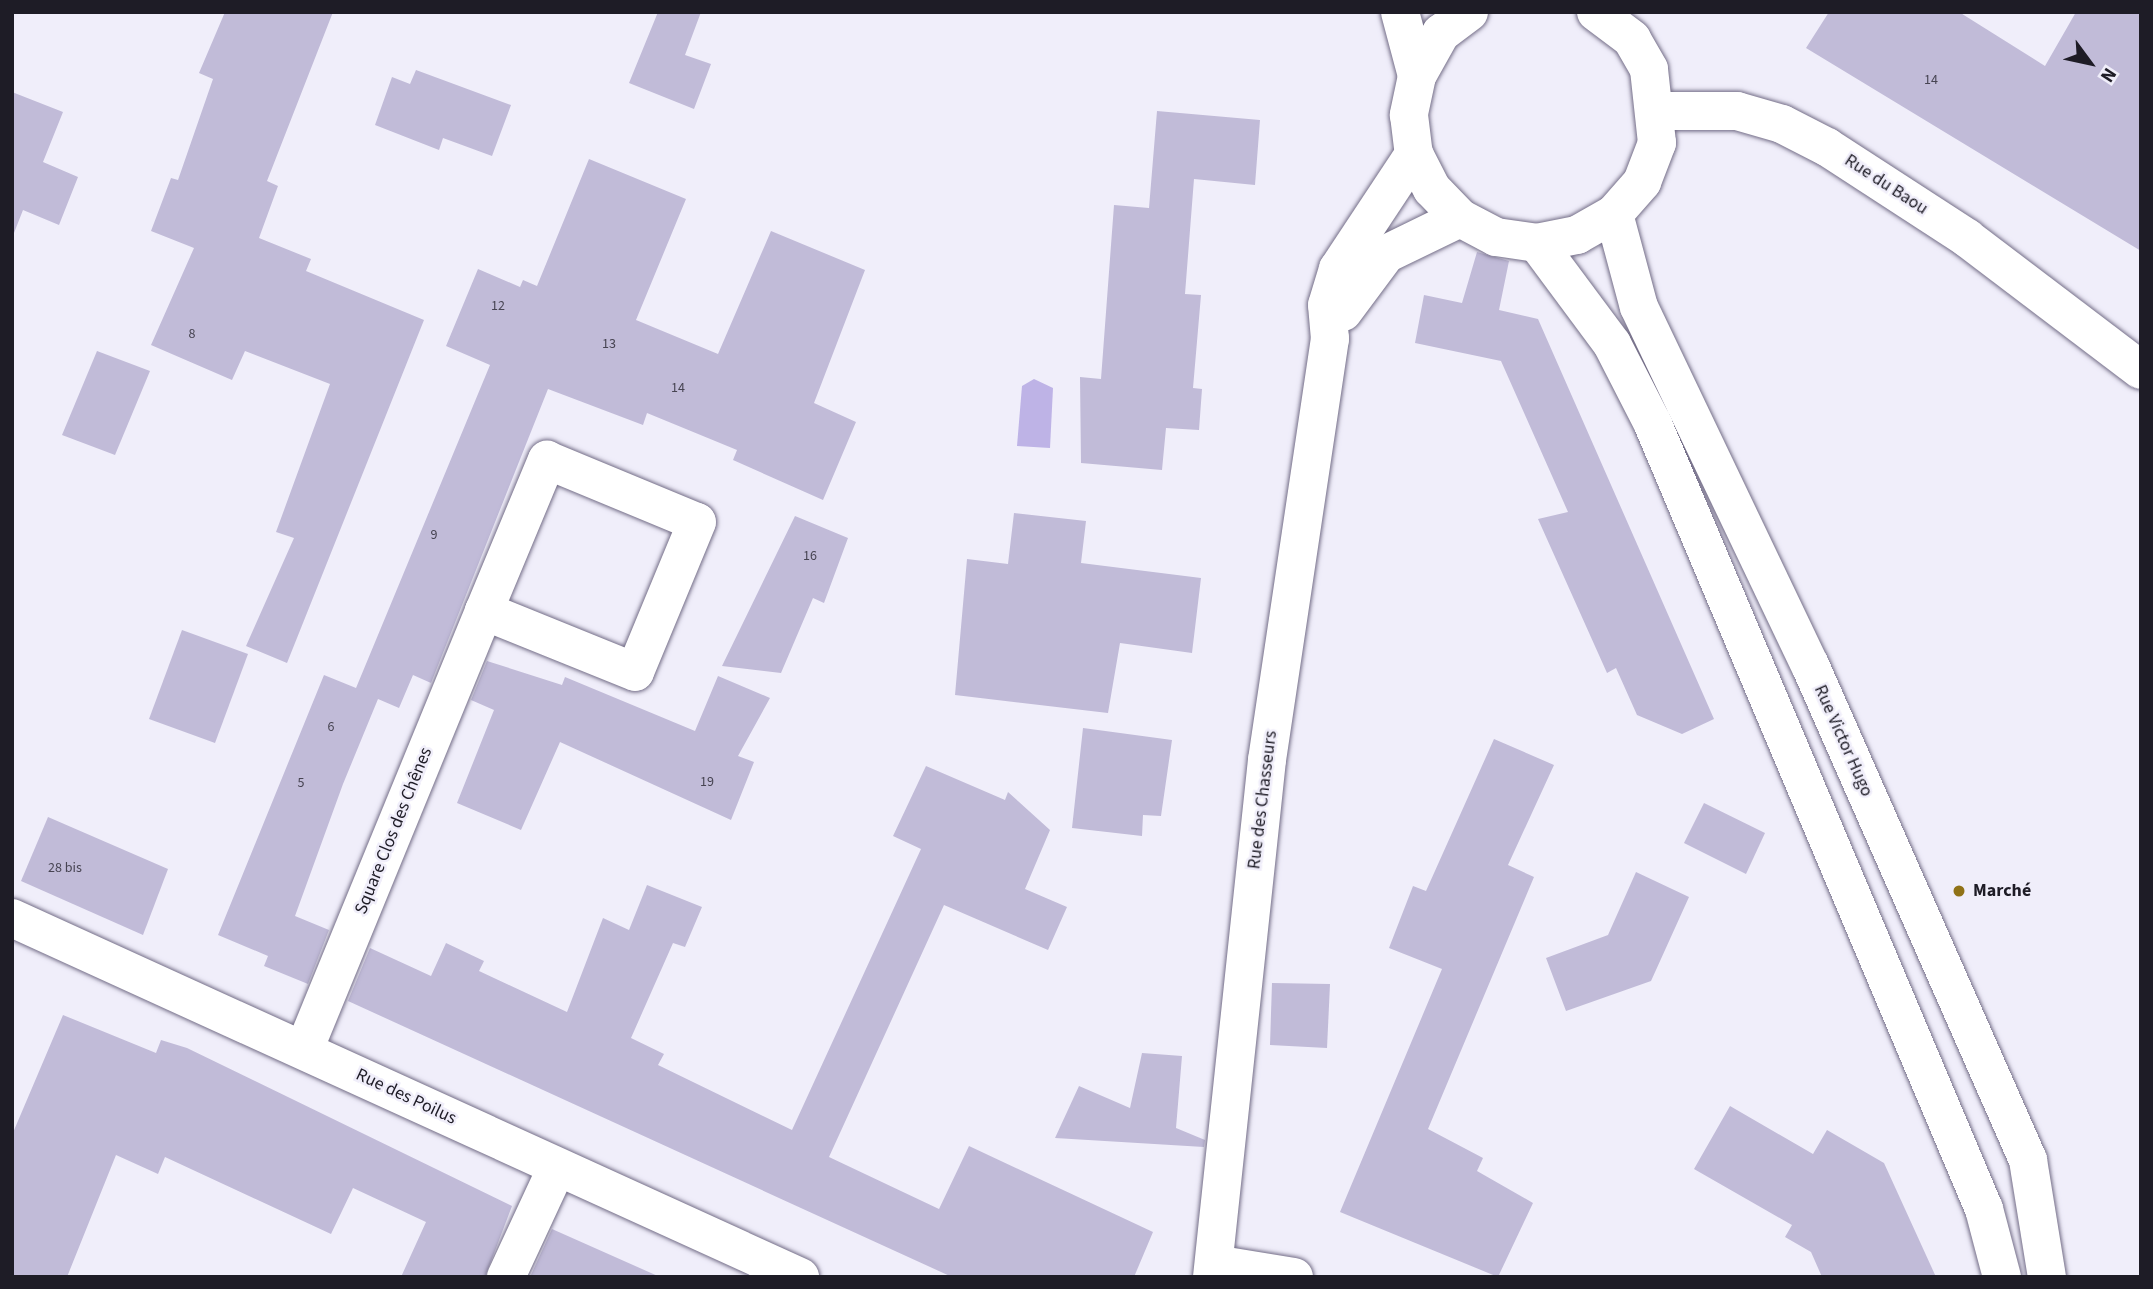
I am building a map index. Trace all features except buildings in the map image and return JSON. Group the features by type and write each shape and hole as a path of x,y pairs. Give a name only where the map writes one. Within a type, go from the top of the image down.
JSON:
{"street":[{"path":"1399,12 1416,76"},
{"path":"1469,12 1441,33 1416,76 1409,115 1414,154 1432,189 1460,218 1496,237 1537,243 1577,235 1614,215 1642,183 1657,143 1658,111 1649,69 1631,26 1597,12"},
{"name":"Rue du Baou","path":"1658,111 1737,111 1782,124 1967,238 2088,327 2141,370"},
{"name":"Rue des Chasseurs","path":"1213,1270 1267,760 1330,339 1327,305 1338,269 1414,154"},
{"name":"Rue Victor Hugo","path":"1614,215 1639,307 1810,665 2028,1160 2047,1277"},
{"name":"Rue des Chasseurs","path":"1330,339 1372,267 1410,240 1460,218"},
{"path":"1537,243 1612,344 1652,422 1984,1209 2001,1277"},
{"name":"Rue du Baou","path":"2088,327 2141,355"},
{"name":"Square Clos des Chênes","path":"304,1050 484,611 547,460 697,522 635,673 484,611"},
{"name":"Rue des Poilus","path":"12,918 800,1277"},
{"path":"506,1277 557,1167"},
{"path":"1213,1270 1294,1277"}],"shaded area":[{"path":"1034,379 1053,388 1050,448 1017,446 1022,386"}],"place":[{"name":"Marché","path":"1959,891"}]}
